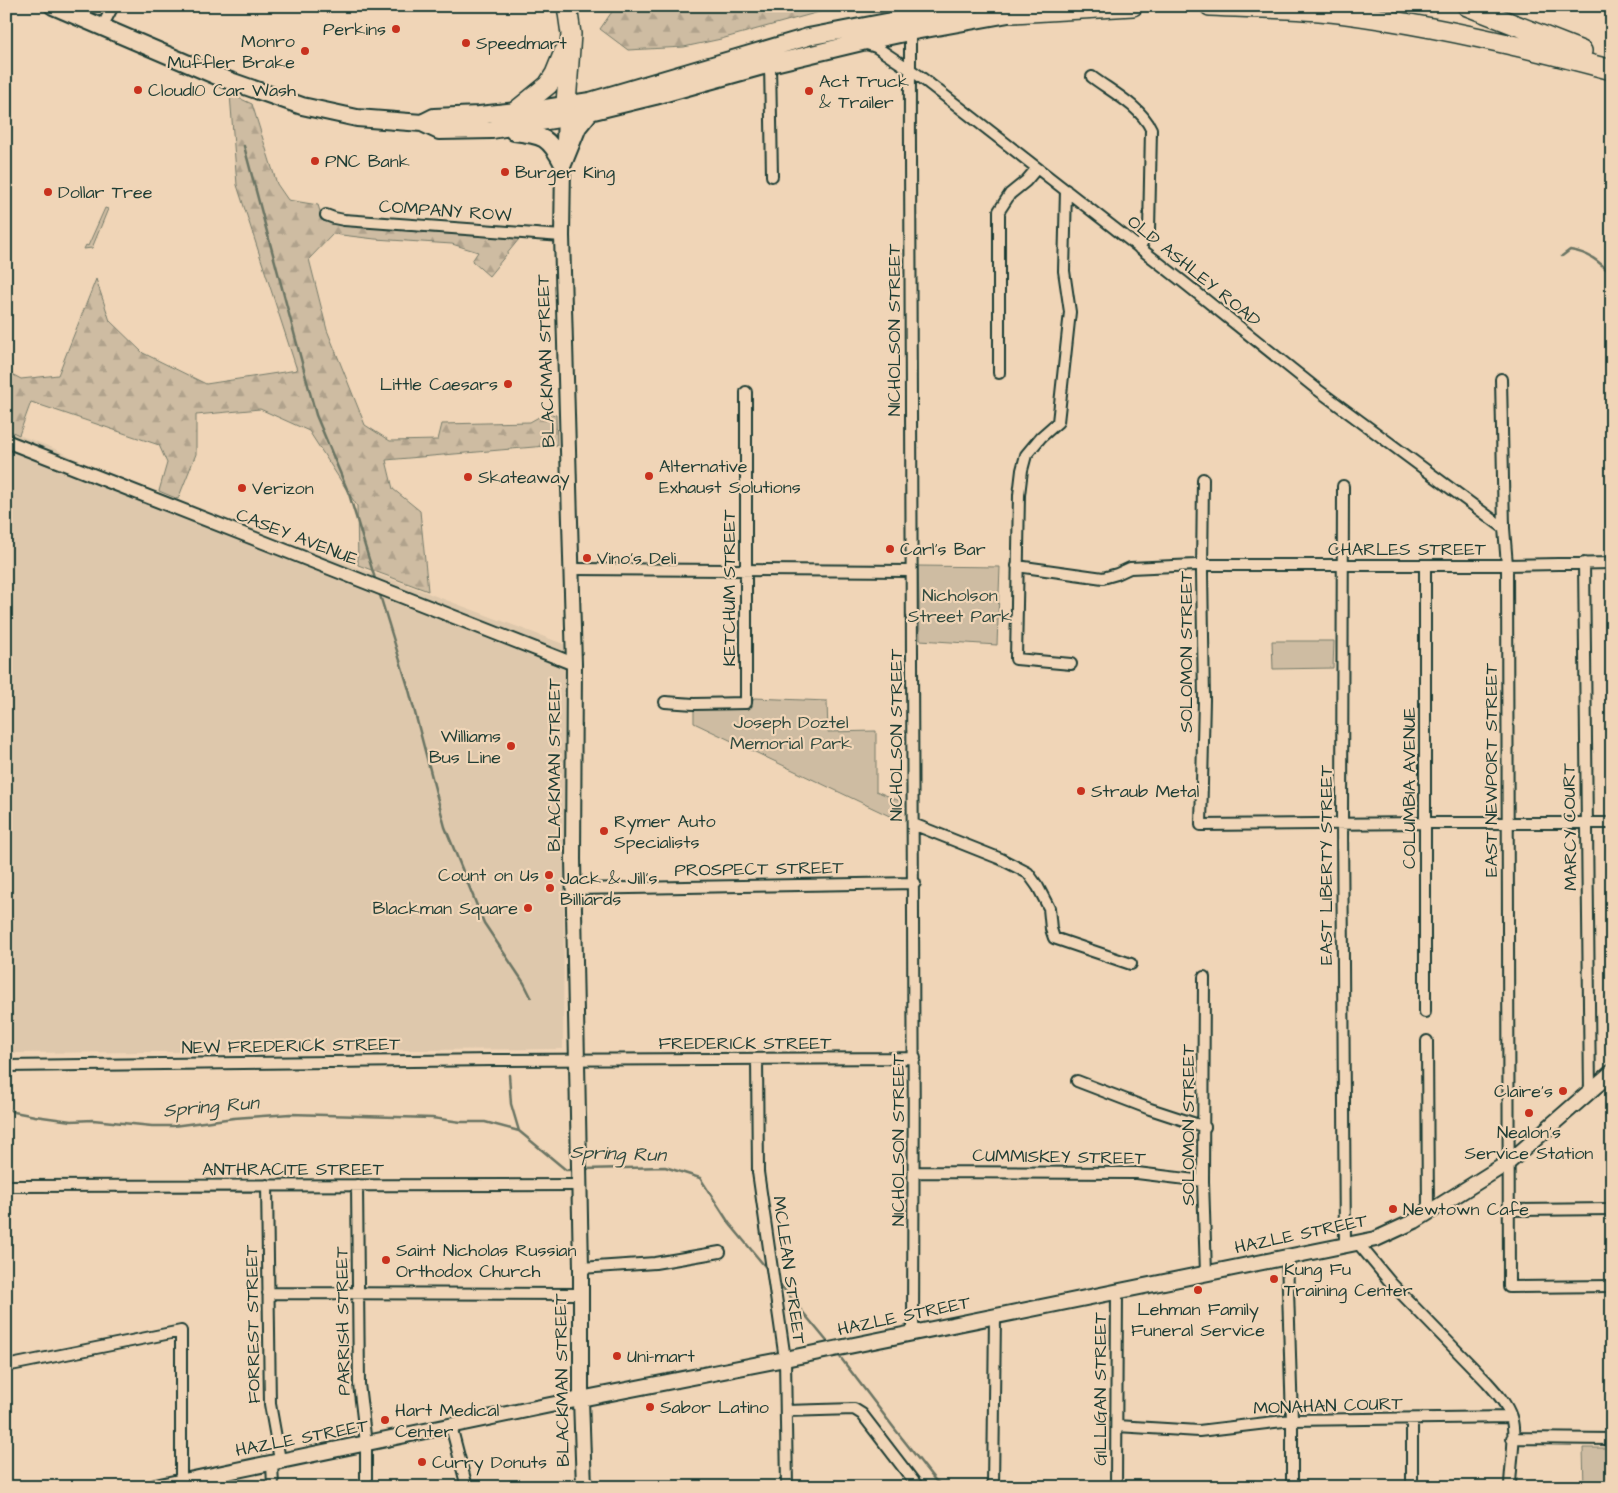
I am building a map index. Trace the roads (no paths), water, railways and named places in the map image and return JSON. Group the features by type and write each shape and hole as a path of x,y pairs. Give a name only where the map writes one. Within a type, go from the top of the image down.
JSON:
{"highway":[{"path":"566,111 571,34 567,6"},
{"path":"1013,13 1133,6"},
{"path":"1210,6 1348,15 1454,32 1528,47 1612,70"},
{"path":"1467,6 1612,62"},
{"path":"516,111 548,86 555,74 571,34"}],"main road":[{"path":"53,6 228,81 302,106 357,118 422,123 439,130 492,130 536,134 545,138 552,145 563,164"},
{"path":"422,123 434,117 516,111 591,111 862,42 908,25 970,6"},
{"path":"492,130 566,111 590,100 808,37 1013,13 1056,6"},
{"name":"BLACKMAN STREET","path":"566,111 562,236 574,664 576,1060 584,1487"},
{"path":"563,164 578,127 591,111"},
{"name":"HAZLE STREET","path":"155,1487 178,1484 276,1461 785,1360 1117,1290 1376,1239 1400,1230 1509,1162 1612,1072"}],"street":[{"path":"102,27 113,6"},
{"name":"NICHOLSON STREET","path":"908,25 910,70 913,1014 915,1058 913,1333"},
{"name":"OLD ASHLEY ROAD","path":"862,42 876,47 910,70 1066,190 1318,390 1504,528"},
{"path":"770,64 772,176"},
{"path":"1092,76 1136,109 1151,129 1149,231 1139,248"},
{"path":"999,373 999,211 1010,194 1026,181 1036,168"},
{"path":"1066,190 1064,271 1070,312 1058,422 1032,447 1026,455 1022,470 1019,494 1016,659 1071,664"},
{"name":"COMPANY ROW","path":"326,215 344,220 562,236"},
{"name":"EAST NEWPORT STREET","path":"1500,379 1504,528 1507,565 1508,1287 1612,1286"},
{"name":"KETCHUM STREET","path":"665,702 694,704 746,703 746,392"},
{"name":"CASEY AVENUE","path":"6,441 574,664"},
{"name":"SOLOMON STREET","path":"1203,479 1204,700 1201,825 1342,824"},
{"name":"EAST LIBERTY STREET","path":"1343,486 1342,824 1351,1243"},
{"name":"MARCY COURT","path":"1584,563 1590,1092"},
{"name":"CHARLES STREET","path":"1017,566 1103,578 1130,568 1202,565 1342,566 1612,563"},
{"name":"COLUMBIA AVENUE","path":"1425,1012 1426,565"},
{"path":"572,569 911,571"},
{"path":"1342,824 1612,823"},
{"path":"913,824 1000,859 1028,873 1038,886 1049,908 1054,938 1130,964"},
{"name":"PROSPECT STREET","path":"574,889 914,883"},
{"name":"SOLOMON STREET","path":"1204,977 1203,1181 1206,1273"},
{"path":"1426,1041 1428,1213"},
{"name":"FREDERICK STREET","path":"576,1060 915,1058"},
{"name":"MCLEAN STREET","path":"757,1059 758,1172 772,1257 785,1360 787,1487"},
{"name":"NEW FREDERICK STREET","path":"6,1066 576,1060"},
{"path":"1077,1081 1204,1127"},
{"name":"CUMMISKEY STREET","path":"915,1172 1137,1173 1203,1181"},
{"name":"ANTHRACITE STREET","path":"6,1186 357,1185 579,1174"},
{"name":"FORREST STREET","path":"268,1185 270,1404 276,1461 273,1487"},
{"name":"PARRISH STREET","path":"357,1185 359,1384 366,1444 366,1487"},
{"path":"1509,1210 1612,1209"},
{"path":"1351,1243 1487,1382 1501,1399 1511,1417 1510,1487"},
{"path":"580,1268 654,1263 720,1252"},
{"path":"1287,1257 1292,1487"},
{"name":"GILLIGAN STREET","path":"1116,1487 1117,1290"},
{"path":"268,1293 580,1294"},
{"path":"993,1487 995,1316"},
{"path":"6,1366 181,1331 182,1439 181,1475 178,1484"},
{"path":"786,1410 854,1409 862,1414 918,1487"},
{"name":"MONAHAN COURT","path":"1117,1426 1199,1431 1292,1420 1511,1417"},
{"path":"1412,1418 1412,1487"},
{"path":"451,1426 467,1487"},
{"path":"1512,1438 1612,1439"}],"waterway":[{"path":"244,146 316,415 349,494 376,582"},
{"path":"1562,256 1570,250 1583,253 1598,262 1612,275"},
{"path":"379,592 409,690 445,827 484,923 524,983 531,997"},
{"path":"509,1075 511,1104 519,1131"},
{"name":"Spring Run","path":"6,1108 14,1112 71,1121 93,1120 152,1126 173,1126 234,1118 290,1114 432,1118 461,1122 485,1122 519,1131 566,1170 574,1170"},
{"name":"Spring Run","path":"584,1169 665,1167 700,1178 729,1223 768,1270"},
{"name":"Spring Run","path":"778,1282 830,1345"},
{"name":"Spring Run","path":"837,1353 935,1480 943,1487"}],"place":[{"name":"Perkins","path":"396,29"},
{"name":"Speedmart","path":"466,43"},
{"name":"Monro Muffler Brake","path":"305,51"},
{"name":"Cloud10 Car Wash","path":"138,90"},
{"name":"Act Truck & Trailer","path":"809,91"},
{"name":"PNC Bank","path":"315,161"},
{"name":"Burger King","path":"505,172"},
{"name":"Dollar Tree","path":"48,192"},
{"name":"Little Caesars","path":"508,384"},
{"name":"Alternative Exhaust Solutions","path":"649,476"},
{"name":"Skateaway","path":"468,477"},
{"name":"Verizon","path":"242,488"},
{"name":"Carl's Bar","path":"890,549"},
{"name":"Vino's Deli","path":"587,558"},
{"name":"Williams Bus Line","path":"511,746"},
{"name":"Straub Metal","path":"1081,791"},
{"name":"Rymer Auto Specialists","path":"604,831"},
{"name":"Count on Us","path":"549,875"},
{"name":"Jack & Jill's Billiards","path":"550,888"},
{"name":"Blackman Square","path":"528,908"},
{"name":"Claire's","path":"1563,1091"},
{"name":"Nealon's Service Station","path":"1529,1113"},
{"name":"Newtown Cafe","path":"1393,1209"},
{"name":"Saint Nicholas Russian Orthodox Church","path":"386,1260"},
{"name":"Kung Fu Training Center","path":"1274,1279"},
{"name":"Lehman Family Funeral Service","path":"1198,1290"},
{"name":"Uni-mart","path":"617,1356"},
{"name":"Sabor Latino","path":"650,1407"},
{"name":"Hart Medical Center","path":"385,1420"},
{"name":"Curry Donuts","path":"422,1462"}],"park label":[{"name":"Nicholson Street Park","path":"960,605"},
{"name":"Joseph Doztel Memorial Park","path":"791,732"}]}
